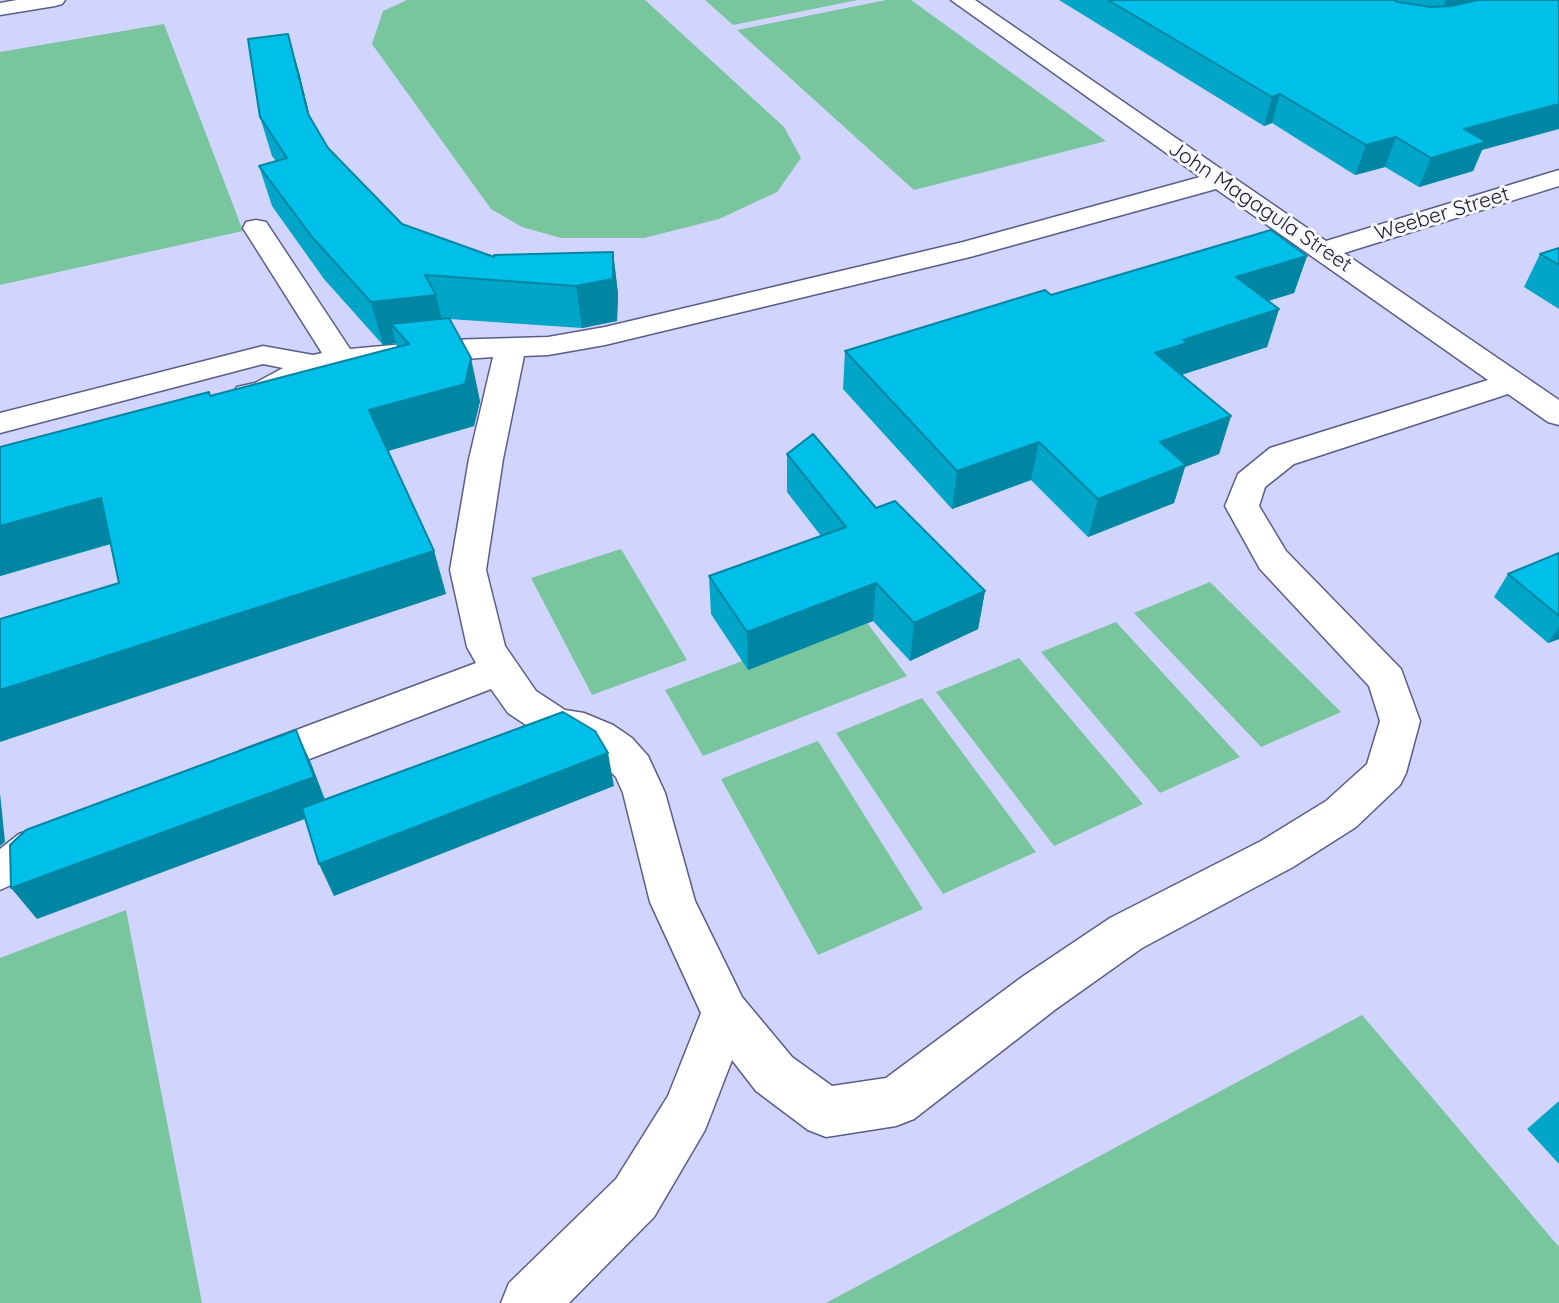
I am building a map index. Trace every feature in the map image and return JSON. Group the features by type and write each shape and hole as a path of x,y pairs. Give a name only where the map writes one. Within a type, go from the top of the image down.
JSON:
{"main road":[{"path":"0,9 55,0"},
{"name":"John Magagula Street","path":"961,0 1559,415"},
{"name":"Weeber Street","path":"1324,250 1559,178"},
{"path":"0,423 263,355 327,362 447,349 548,346 605,336 957,252 1219,180"},
{"path":"256,228 327,362"},
{"path":"510,349 486,459 468,570 486,647 522,702 555,724 584,729 599,736 634,768 644,793 673,902 725,1013 774,1074 826,1112 896,1101 1039,993 1126,933 1277,854 1340,814 1385,773 1400,721 1387,680 1273,560 1242,506 1250,482 1282,456 1513,383"},
{"path":"225,400 265,390 327,362"},
{"path":"215,779 499,670"},
{"path":"0,871 21,860 34,847 86,828"},
{"path":"529,1303 635,1198 687,1112 725,1013"}],"green space":[{"path":"407,0 645,0 784,127 801,158 777,192 719,219 644,238 561,238 522,227 491,209 372,44 383,11"},
{"path":"705,0 858,0 733,25"},
{"path":"886,0 911,0 1106,141 914,190 737,30"},
{"path":"164,24 243,231 0,285 0,52"},
{"path":"621,549 687,660 592,695 531,578"},
{"path":"1210,582 1341,712 1261,747 1134,613"},
{"path":"862,616 907,676 703,756 665,690"},
{"path":"1116,622 1240,757 1160,793 1041,652"},
{"path":"1019,658 1143,804 1054,846 936,692"},
{"path":"922,698 1036,852 943,894 836,733"},
{"path":"818,741 923,909 818,955 721,779"},
{"path":"126,910 202,1303 0,1303 0,958"},
{"path":"1362,1015 1559,1247 1559,1303 826,1303"}],"building":[{"path":"1108,0 1394,0 1431,7 1478,0 1559,0 1559,104 1464,129 1486,142 1431,158 1396,137 1366,145 1280,94 1272,97"},
{"path":"288,34 308,114 328,148 402,224 494,257 613,252 613,279 576,286 425,275 436,295 371,302 312,237 259,166 287,158 260,117 248,39"},
{"path":"1271,230 1307,256 1236,277 1279,309 1183,340 1187,343 1155,353 1231,416 1160,442 1186,465 1098,499 1039,442 957,471 845,351 1045,290 1051,295"},
{"path":"1559,248 1559,265 1540,254"},
{"path":"449,318 471,358 465,384 369,410 434,551 0,690 0,619 119,583 101,498 0,526 0,447 209,392 210,396 409,344 391,324"},
{"path":"813,434 876,508 895,501 985,591 914,623 876,583 747,632 709,576 846,527 787,454"},
{"path":"1559,553 1559,616 1508,574"},
{"path":"563,712 595,731 608,753 319,864 302,808"},
{"path":"296,730 314,777 11,888 10,845 26,830"}]}
